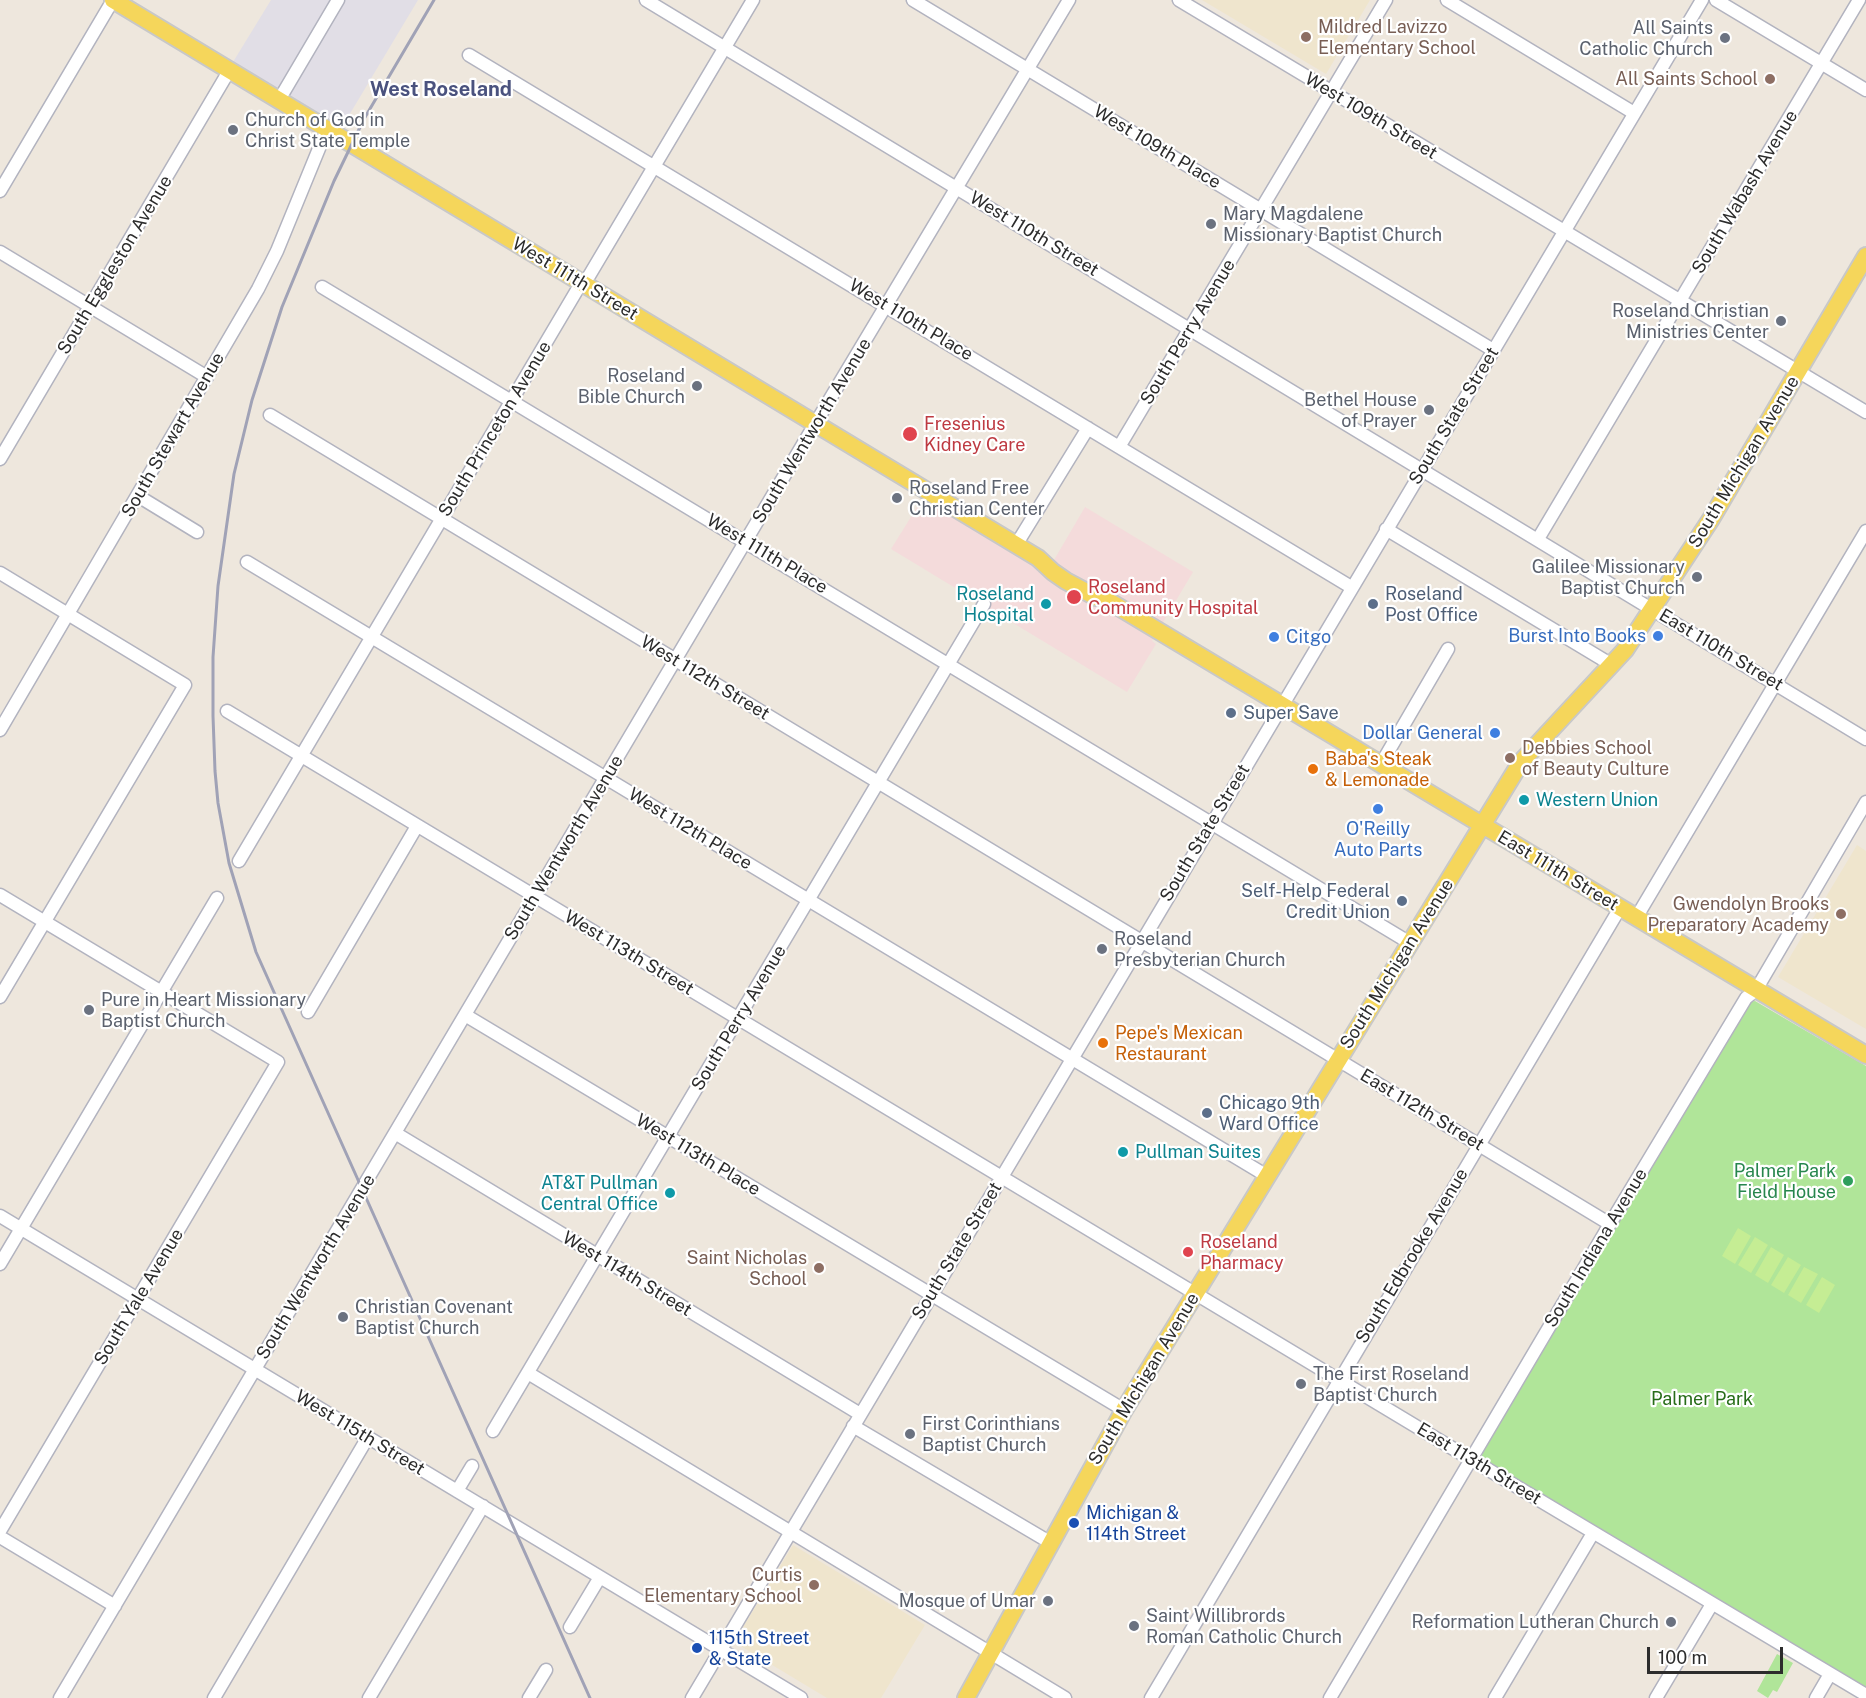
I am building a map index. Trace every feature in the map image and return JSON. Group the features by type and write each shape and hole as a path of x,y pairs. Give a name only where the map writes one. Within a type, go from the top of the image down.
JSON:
{"main road":[{"name":"West 111th Street","path":"113,0 1038,558 1066,581 1096,597 1102,597 1281,705"},
{"name":"South Michigan Avenue","path":"966,1698 1124,1410 1521,762 1625,650 1711,519 1866,256"},
{"name":"East 111th Street","path":"1281,705 1866,1055"}],"street":[{"path":"0,191 113,0"},
{"path":"279,100 338,0"},
{"name":"West 110th Street","path":"646,0 1422,469"},
{"name":"South Princeton Avenue","path":"238,861 753,0"},
{"name":"West 109th Place","path":"913,0 1493,350"},
{"name":"South Wentworth Avenue","path":"60,1698 1069,0"},
{"name":"West 109th Street","path":"1179,0 1866,412"},
{"name":"South Perry Avenue","path":"1119,447 1386,0"},
{"path":"1447,0 1634,113"},
{"name":"South State Street","path":"692,1698 1702,0"},
{"path":"1716,0 1866,90"},
{"name":"South Wabash Avenue","path":"1538,539 1859,0"},
{"name":"West 110th Place","path":"469,55 655,165 1351,587"},
{"name":"South Eggleston Avenue","path":"0,459 230,71"},
{"name":"South Stewart Avenue","path":"0,730 268,271 327,129"},
{"path":"0,252 207,377"},
{"name":"West 111th Place","path":"322,287 1410,943"},
{"name":"West 112th Street","path":"270,416 1141,940"},
{"path":"1016,545 1088,428"},
{"name":"East 110th Street","path":"1422,469 1866,739"},
{"path":"138,496 197,532"},
{"path":"1386,529 1612,665"},
{"path":"1636,918 1866,531"},
{"name":"West 112th Place","path":"247,562 1267,1176"},
{"path":"0,573 185,685 0,998"},
{"name":"South Perry Avenue","path":"493,1431 984,604"},
{"path":"1380,764 1449,649"},
{"name":"West 113th Street","path":"227,711 1001,1176"},
{"name":"South Indiana Avenue","path":"1330,1698 1610,1224 1746,998 1756,990 1866,802"},
{"path":"308,1012 417,826"},
{"path":"0,895 162,992"},
{"path":"0,1264 217,898"},
{"name":"South Edbrooke Avenue","path":"1151,1698 1620,908"},
{"name":"East 112th Street","path":"1141,940 1610,1224"},
{"name":"South Yale Avenue","path":"0,1531 278,1062 162,992"},
{"name":"West 113th Place","path":"465,1015 1124,1410"},
{"name":"West 114th Street","path":"395,1133 597,1256 1051,1544"},
{"name":"East 113th Street","path":"1001,1176 1866,1695"},
{"name":"West 115th Street","path":"0,1216 801,1698"},
{"path":"528,1373 1065,1698"},
{"path":"214,1698 368,1437"},
{"path":"457,1491 472,1466"},
{"path":"369,1698 483,1506"},
{"path":"1495,1698 1593,1533"},
{"path":"0,1537 115,1606"},
{"path":"570,1627 600,1577"},
{"path":"1656,1698 1712,1604"},
{"path":"529,1698 546,1670"},
{"path":"1816,1698 1830,1674"}],"shaded area":[{"path":"271,0 418,0 342,127 233,62"},
{"name":"Mildred Lavizzo Elementary School","path":"1202,0 1370,0 1326,74"},
{"name":"Roseland Community Hospital","path":"924,496 1047,572 1085,507 1193,572 1152,641 1156,644 1127,692 891,549"},
{"name":"Gwendolyn Brooks Preparatory Academy","path":"1857,845 1866,851 1866,1029 1778,977"},
{"name":"Curtis Elementary School","path":"793,1545 925,1625 881,1698 827,1698 734,1642"}],"green space":[{"name":"Palmer Park","path":"1755,1001 1866,1066 1866,1688 1489,1464 1482,1456 1482,1448 1749,1002"},
{"path":"1738,1228 1751,1236 1735,1264 1722,1256"},
{"path":"1755,1237 1768,1245 1751,1273 1738,1265"},
{"path":"1771,1247 1784,1255 1768,1283 1755,1275"},
{"path":"1788,1257 1801,1265 1784,1293 1771,1285"},
{"path":"1804,1267 1818,1274 1801,1303 1788,1295"},
{"path":"1822,1277 1835,1285 1819,1313 1806,1305"},
{"path":"1777,1654 1793,1663 1777,1692 1773,1690 1768,1698 1757,1691"}],"railway":[{"path":"434,0 364,119 334,181 282,307 252,400 234,474 218,586 213,657 215,771 218,803 229,863 256,952 590,1698"}],"place":[{"name":"Mildred Lavizzo Elementary School","path":"1306,37"},
{"name":"All Saints Catholic Church","path":"1725,38"},
{"name":"All Saints School","path":"1770,79"},
{"name":"Church of God in Christ State Temple","path":"233,130"},
{"name":"Mary Magdalene Missionary Baptist Church","path":"1211,224"},
{"name":"Roseland Christian Ministries Center","path":"1781,321"},
{"name":"Roseland Bible Church","path":"697,386"},
{"name":"Bethel House of Prayer","path":"1429,410"},
{"name":"Fresenius Kidney Care","path":"910,434"},
{"name":"Roseland Free Christian Center","path":"897,498"},
{"name":"Galilee Missionary Baptist Church","path":"1697,577"},
{"name":"Roseland Community Hospital","path":"1074,597"},
{"name":"Roseland Hospital","path":"1046,604"},
{"name":"Roseland Post Office","path":"1373,604"},
{"name":"Burst Into Books","path":"1658,636"},
{"name":"Citgo","path":"1274,637"},
{"name":"Super Save","path":"1231,713"},
{"name":"Dollar General","path":"1495,733"},
{"name":"Debbies School of Beauty Culture","path":"1510,758"},
{"name":"Baba's Steak & Lemonade","path":"1313,769"},
{"name":"Western Union","path":"1524,800"},
{"name":"O'Reilly Auto Parts","path":"1378,809"},
{"name":"Self-Help Federal Credit Union","path":"1402,901"},
{"name":"Gwendolyn Brooks Preparatory Academy","path":"1841,914"},
{"name":"Roseland Presbyterian Church","path":"1102,949"},
{"name":"Pure in Heart Missionary Baptist Church","path":"89,1010"},
{"name":"Pepe's Mexican Restaurant","path":"1103,1043"},
{"name":"Chicago 9th Ward Office","path":"1207,1113"},
{"name":"Pullman Suites","path":"1123,1152"},
{"name":"Palmer Park Field House","path":"1848,1181"},
{"name":"AT&T Pullman Central Office","path":"670,1193"},
{"name":"Roseland Pharmacy","path":"1188,1252"},
{"name":"Saint Nicholas School","path":"819,1268"},
{"name":"Christian Covenant Baptist Church","path":"343,1317"},
{"name":"The First Roseland Baptist Church","path":"1301,1384"},
{"name":"First Corinthians Baptist Church","path":"910,1434"},
{"name":"Michigan & 114th Street","path":"1074,1523"},
{"name":"Curtis Elementary School","path":"814,1585"},
{"name":"Mosque of Umar","path":"1048,1601"},
{"name":"Reformation Lutheran Church","path":"1671,1622"},
{"name":"Saint Willibrords Roman Catholic Church","path":"1134,1626"},
{"name":"115th Street & State","path":"697,1648"}],"district":[{"name":"West Roseland","path":"441,90"}]}
